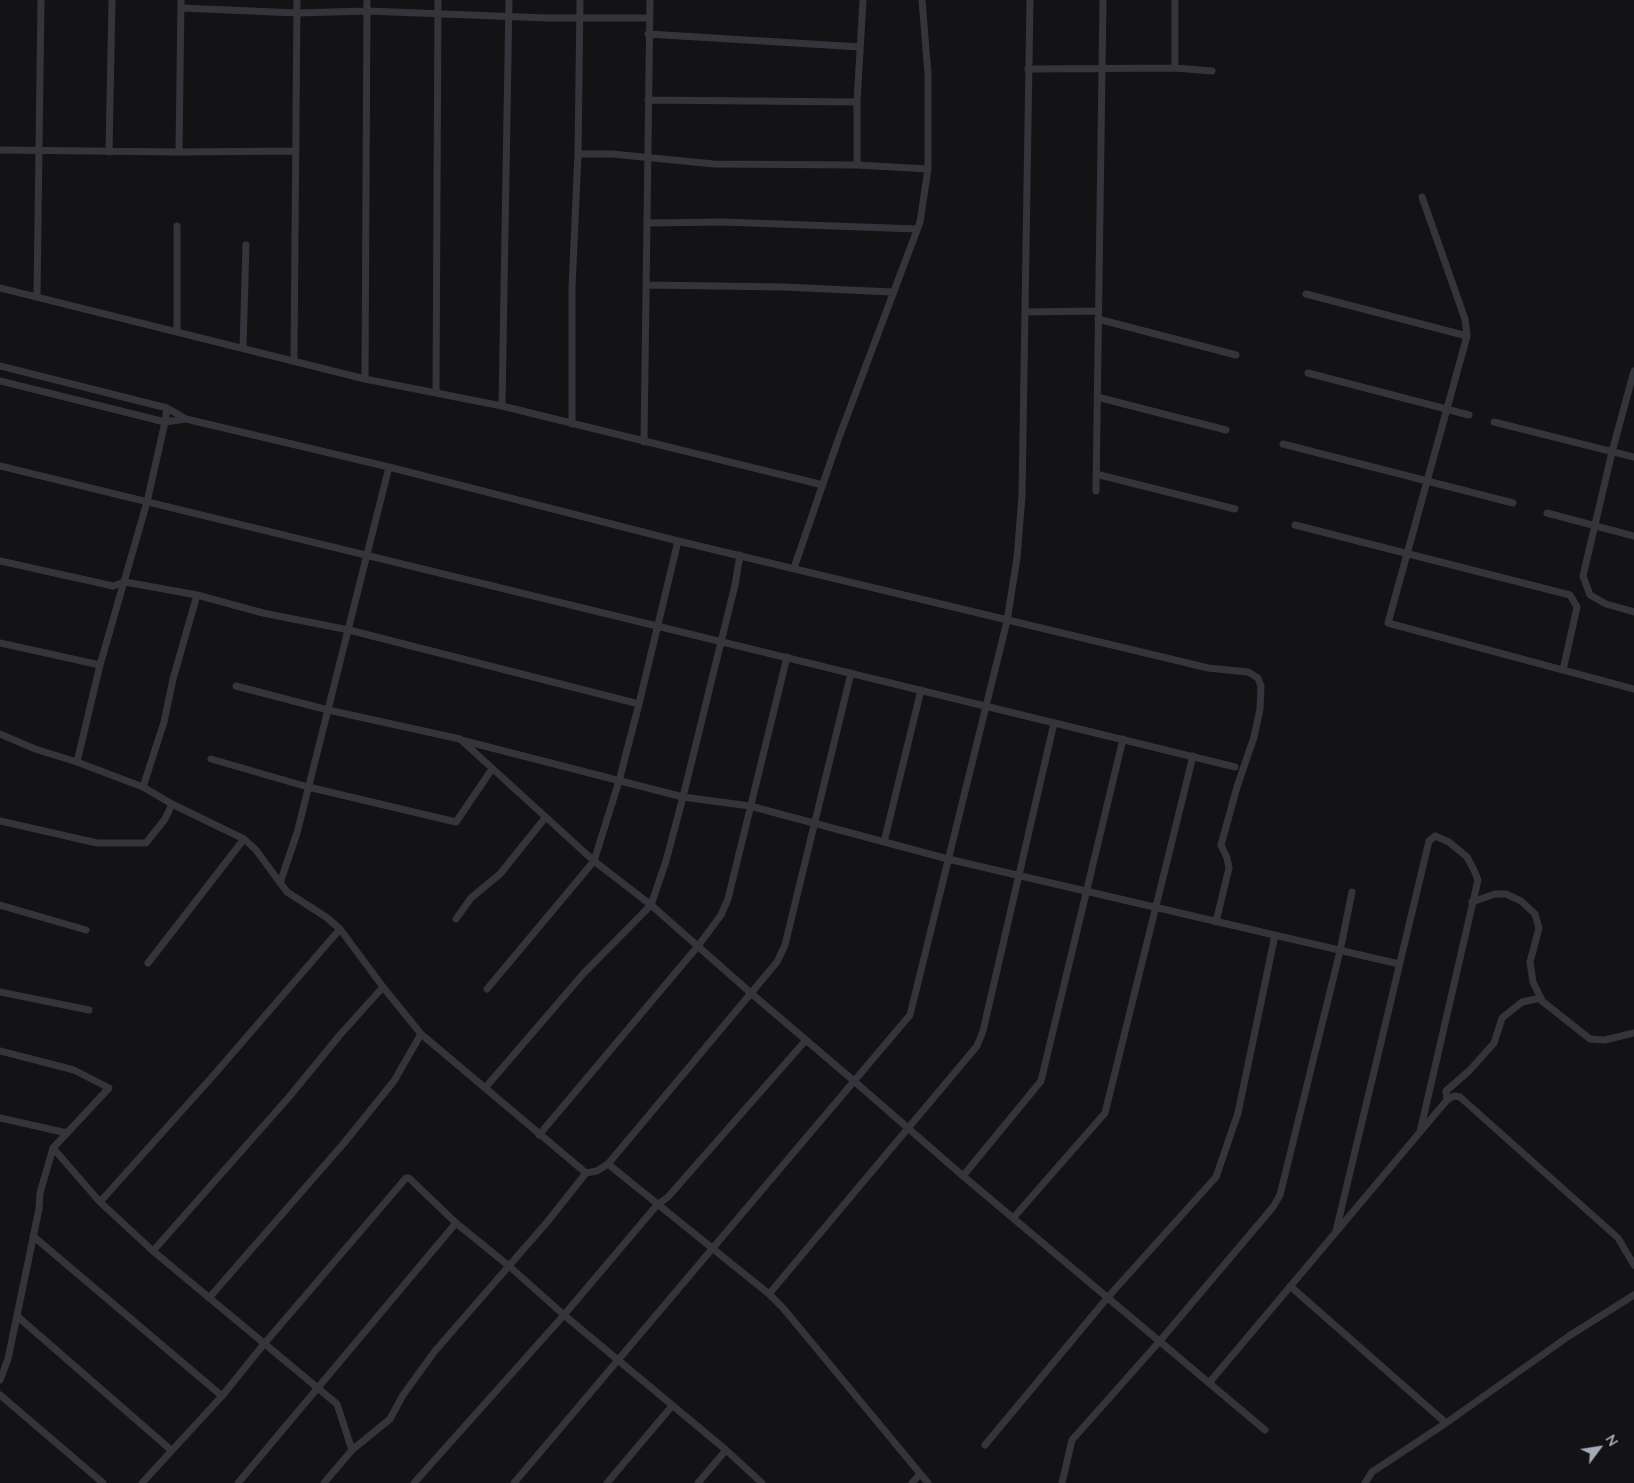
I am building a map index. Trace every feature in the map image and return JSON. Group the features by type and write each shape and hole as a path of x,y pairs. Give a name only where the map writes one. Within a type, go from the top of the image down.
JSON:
{"street":[{"path":"37,296 41,0"},
{"path":"109,152 112,0"},
{"path":"178,152 181,0"},
{"path":"294,360 297,0"},
{"path":"365,379 367,0"},
{"path":"436,393 438,0"},
{"path":"502,406 509,0"},
{"path":"572,424 572,288 578,154 580,0"},
{"path":"644,442 648,34 650,0"},
{"path":"857,165 857,102 863,0"},
{"path":"794,568 892,292 920,222 928,169 928,74 922,0"},
{"path":"514,1483 910,1015 1007,620 1017,558 1022,496 1030,0"},
{"path":"1096,491 1103,0"},
{"path":"1175,0 1175,68"},
{"path":"181,8 297,13 367,11 438,15 649,18"},
{"path":"648,34 860,47"},
{"path":"1028,69 1175,68 1212,70"},
{"path":"648,100 857,102"},
{"path":"0,150 109,152 296,151"},
{"path":"578,154 647,157 714,164 857,165 928,169"},
{"path":"1422,197 1465,320 1467,336 1388,623 1634,689"},
{"path":"647,223 723,222 917,229"},
{"path":"177,226 177,331"},
{"path":"243,348 246,244"},
{"path":"646,285 784,287 892,292"},
{"path":"0,288 365,379 502,406 823,485"},
{"path":"1306,294 1467,336"},
{"path":"1025,312 1098,311"},
{"path":"1098,319 1236,355"},
{"path":"0,366 166,408 186,419 389,467 678,541 1208,668 1248,672 1258,678 1261,686 1260,709 1254,737 1220,845 1227,858 1228,868 1216,922"},
{"path":"1634,371 1612,452 1583,576 1590,595 1606,604 1634,612"},
{"path":"1308,374 1469,415"},
{"path":"0,381 165,422 186,419"},
{"path":"1097,397 1226,430"},
{"path":"77,762 100,665 147,502 165,422 166,408"},
{"path":"1494,422 1634,458"},
{"path":"1283,444 1513,503"},
{"path":"0,466 1235,766"},
{"path":"280,883 297,833 389,467"},
{"path":"1096,474 1235,509"},
{"path":"1547,514 1634,536"},
{"path":"1295,525 1570,595 1577,607 1562,670"},
{"path":"487,989 594,862 640,704 678,541"},
{"path":"485,1088 584,973 651,904 666,861 683,797 740,555"},
{"path":"0,561 113,586 125,582 197,595 263,613 348,630 640,704"},
{"path":"143,787 164,722 197,595"},
{"path":"0,643 100,665"},
{"path":"540,1134 698,946 720,915 728,899 787,657"},
{"path":"324,1483 352,1450 390,1419 402,1395 435,1351 460,1325 586,1173 597,1171 608,1164 777,962 785,945 850,673"},
{"path":"236,686 328,710 460,739 683,797 750,806 948,859 1399,964"},
{"path":"884,842 921,690"},
{"path":"769,1294 977,1046 983,1032 1054,722"},
{"path":"0,734 35,749 77,762 143,787 172,804 244,839 256,850 286,892 340,929 421,1034 586,1173"},
{"path":"460,739 594,862 651,904 963,1176 1265,1430"},
{"path":"963,1176 1041,1081 1123,739"},
{"path":"1014,1217 1105,1114 1193,756"},
{"path":"212,760 308,787 456,822 492,769"},
{"path":"0,821 97,843 146,843 165,819 172,804"},
{"path":"456,919 470,898 500,874 545,818"},
{"path":"1336,1231 1429,841 1435,836 1449,842 1467,857 1478,880 1420,1132"},
{"path":"148,963 244,839"},
{"path":"1062,1483 1072,1440 1160,1342 1273,1207 1280,1195 1340,950 1352,892"},
{"path":"1472,902 1495,894 1506,894 1522,901 1535,914 1539,928 1530,962 1533,982 1542,1001 1590,1039 1605,1040 1634,1034"},
{"path":"0,905 86,930"},
{"path":"100,1202 212,1077 340,929"},
{"path":"985,1445 1108,1297 1216,1177 1238,1113 1275,935"},
{"path":"153,1251 383,987"},
{"path":"0,992 89,1010"},
{"path":"1447,1100 1446,1091 1470,1070 1494,1044 1502,1018 1522,1002 1540,998"},
{"path":"209,1298 344,1143 388,1089 421,1034"},
{"path":"414,1483 564,1315 657,1205 668,1197 806,1040"},
{"path":"0,1051 74,1070 109,1088 53,1148 40,1193 39,1209 8,1359 0,1376"},
{"path":"1209,1383 1447,1100 1454,1096 1460,1097 1618,1238 1634,1265"},
{"path":"0,1118 67,1133"},
{"path":"53,1148 100,1202 153,1251 336,1404 352,1450"},
{"path":"608,1164 769,1294 783,1308 928,1483"},
{"path":"142,1483 170,1450 222,1396 404,1179 409,1178 456,1224 509,1266 564,1315 726,1450 762,1483"},
{"path":"238,1483 456,1224"},
{"path":"33,1236 222,1396"},
{"path":"1290,1286 1446,1423"},
{"path":"1365,1483 1372,1472 1634,1294"},
{"path":"17,1316 170,1450"},
{"path":"0,1395 103,1483"},
{"path":"607,1483 672,1406"},
{"path":"698,1483 726,1450"},
{"path":"912,1483 920,1474"}]}
